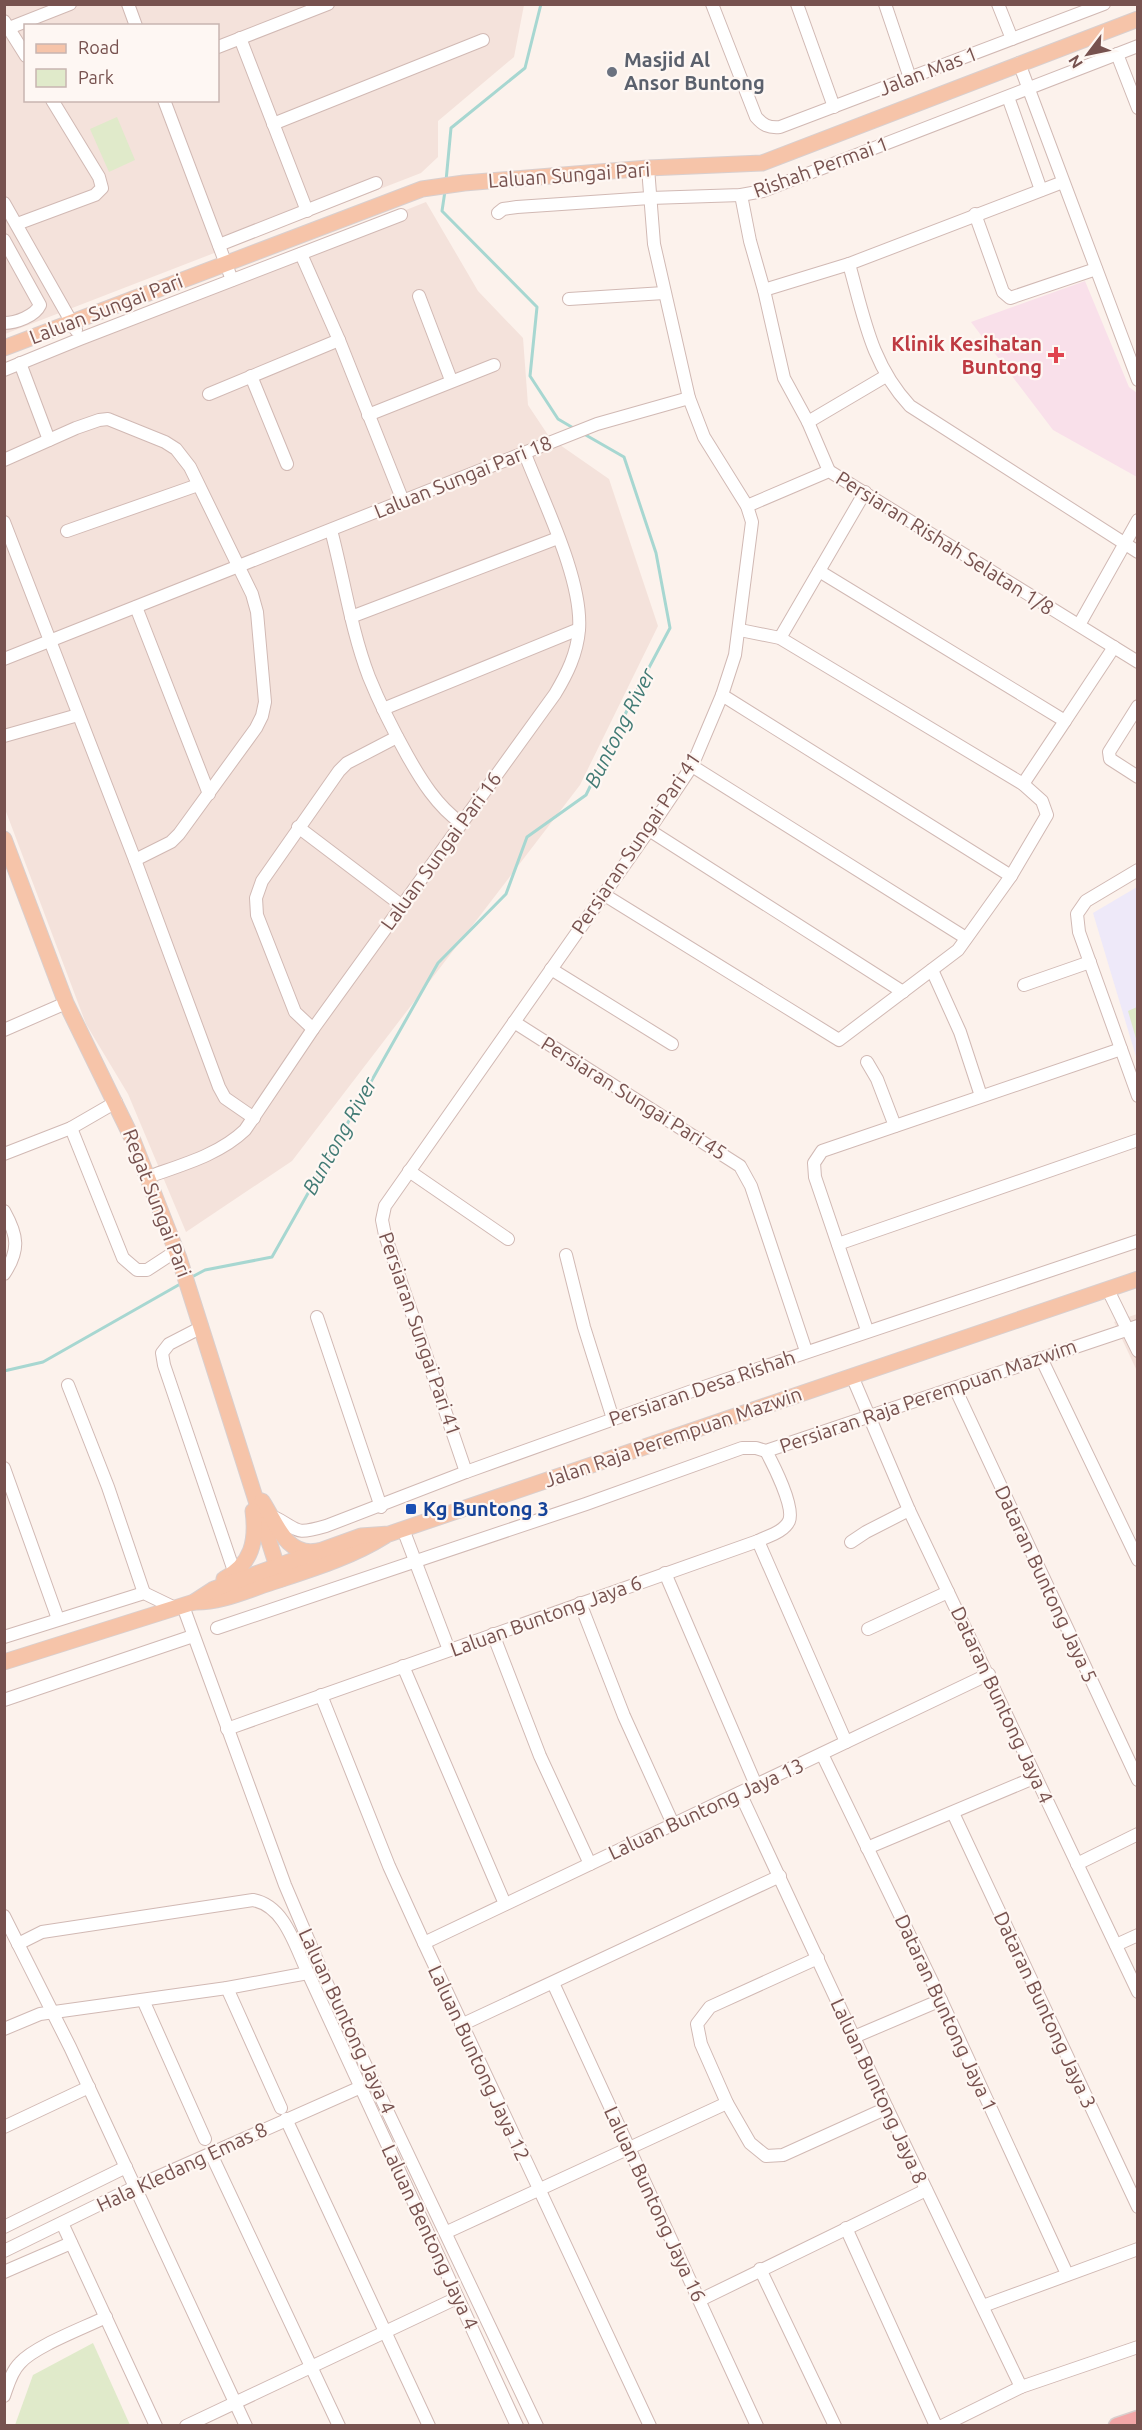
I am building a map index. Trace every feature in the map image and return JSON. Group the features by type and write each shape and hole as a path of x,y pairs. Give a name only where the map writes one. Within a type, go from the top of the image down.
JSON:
{"highway":[{"path":"1117,2426 1137,2419"}],"main road":[{"name":"Laluan Sungai Pari","path":"4,348 422,189 464,183 648,168 762,163 1137,19"},
{"name":"Regat Sungai Pari","path":"4,839 66,1004 116,1102 178,1254 280,1573"},
{"name":"Jalan Raja Perempuan Mazwin","path":"280,1573 361,1536 396,1531 1137,1279"},
{"path":"254,1493 263,1502 290,1545 310,1552 331,1548"},
{"path":"189,1602 215,1584 235,1574 251,1554 255,1538 254,1493"},
{"path":"4,1662 189,1602 217,1601 280,1573 366,1548 396,1531"}],"street":[{"path":"24,53 7,25 70,4"},
{"path":"128,4 135,24"},
{"path":"219,47 328,4"},
{"name":"Jalan Mas 1","path":"712,4 756,117 762,124 771,128 780,127 1012,39 1083,8 1104,4"},
{"path":"797,4 834,106"},
{"path":"885,4 910,78"},
{"path":"998,4 1012,39"},
{"path":"240,38 306,211"},
{"path":"273,124 483,40"},
{"name":"Rishah Permai 1","path":"498,213 503,209 517,207 650,198 741,195 763,191 1008,98 1028,87 1137,46"},
{"path":"1117,54 1137,108"},
{"path":"1019,63 1137,380"},
{"path":"1008,98 1041,190"},
{"path":"17,224 95,195 102,188 99,177 53,102"},
{"path":"165,102 232,280"},
{"name":"Persiaran Sungai Pari 41","path":"466,1472 382,1220 385,1206 649,830 692,765 722,695 735,655 740,630 752,540 752,522 747,506 704,437 689,398 654,244 648,168"},
{"path":"764,290 849,264 975,214 1064,182"},
{"path":"219,245 376,183"},
{"path":"741,195 784,378 808,422 829,471"},
{"path":"4,203 80,339"},
{"path":"975,214 1003,292 1010,298 1096,268"},
{"path":"4,370 401,215"},
{"path":"4,240 40,305 37,310 13,323 4,322"},
{"path":"301,254 339,340 403,501"},
{"path":"849,264 875,356 885,376 910,406 1137,552"},
{"path":"569,299 664,293"},
{"path":"419,296 451,380"},
{"path":"209,394 339,340"},
{"path":"20,363 50,440"},
{"path":"368,414 494,365"},
{"path":"251,376 287,465"},
{"path":"808,422 885,376"},
{"name":"Laluan Sungai Pari 18","path":"4,659 597,424 689,398"},
{"path":"4,460 99,420 116,421 165,442 176,449 190,467 252,594 257,612 264,702 262,716 209,794 171,842 135,860"},
{"name":"Laluan Sungai Pari 16","path":"148,1177 195,1160 234,1141 254,1118 313,1029 555,694 569,670 579,629 572,573 525,454"},
{"name":"Persiaran Rishah Selatan 1/8","path":"747,506 829,471 1137,662"},
{"path":"67,531 198,485"},
{"path":"780,638 865,492"},
{"path":"1079,625 1137,520"},
{"path":"4,522 135,860 219,1087 231,1102 254,1118"},
{"path":"331,530 351,617 368,676 397,737 435,799 461,823"},
{"path":"351,617 558,538"},
{"path":"819,571 1065,721"},
{"path":"136,607 209,794"},
{"path":"383,709 579,629"},
{"path":"603,894 839,1040 958,950 1011,876 1047,815 1042,801 1023,784 780,638 740,630"},
{"path":"1023,784 1114,647"},
{"path":"722,695 1011,876"},
{"path":"1137,706 1109,752 1110,759 1137,777"},
{"path":"4,736 78,715"},
{"path":"313,1029 295,1012 257,915 256,898 262,881 339,771 347,763 397,737"},
{"path":"692,765 966,938"},
{"path":"298,827 401,905"},
{"path":"649,830 903,992"},
{"path":"1137,870 1086,901 1077,914 1079,932 1137,1096"},
{"path":"1024,985 1090,962"},
{"path":"551,969 672,1044"},
{"path":"932,970 960,1032 981,1096"},
{"path":"4,1030 66,1004"},
{"name":"Persiaran Sungai Pari 45","path":"514,1022 740,1166 751,1186 806,1351"},
{"path":"867,1330 815,1178 814,1163 822,1151 1121,1049"},
{"path":"867,1062 877,1079 895,1126"},
{"path":"4,1154 71,1128 116,1102"},
{"path":"71,1128 123,1258 137,1270 147,1270 178,1254"},
{"path":"838,1244 1137,1140"},
{"path":"409,1171 508,1239"},
{"path":"4,1211 13,1229 17,1245 14,1259 4,1274"},
{"name":"Persiaran Desa Rishah","path":"272,1516 292,1529 304,1531 326,1526 381,1507 466,1472 806,1351 1137,1241"},
{"path":"566,1255 584,1327 613,1419"},
{"path":"1108,1290 1132,1328 1137,1351"},
{"path":"317,1317 381,1507"},
{"path":"202,1327 169,1344 162,1353 164,1365 235,1574"},
{"name":"Persiaran Raja Perempuan Mazwim","path":"217,1628 416,1562 742,1448 766,1451 1132,1328"},
{"path":"1041,1358 1137,1560"},
{"name":"Dataran Buntong Jaya 4","path":"852,1376 909,1510 989,1674 1137,1992"},
{"path":"68,1385 108,1487 144,1593"},
{"name":"Dataran Buntong Jaya 5","path":"955,1388 1137,1780"},
{"name":"Laluan Buntong Jaya 6","path":"227,1729 780,1531 788,1522 791,1511 766,1451"},
{"path":"4,1468 58,1619"},
{"path":"851,1542 909,1510"},
{"path":"396,1531 416,1562 449,1650"},
{"path":"758,1540 846,1742"},
{"path":"665,1573 756,1785"},
{"path":"868,1629 948,1592"},
{"path":"4,1637 144,1593 189,1602"},
{"name":"Laluan Buntong Jaya 4","path":"189,1602 194,1636 285,1885 328,1986 447,2232 537,2426"},
{"path":"580,1603 624,1716 673,1824"},
{"path":"493,1634 540,1756 590,1864"},
{"path":"4,1700 194,1636"},
{"path":"403,1666 505,1904"},
{"name":"Laluan Buntong Jaya 13","path":"424,1943 989,1674"},
{"name":"Laluan Buntong Jaya 12","path":"321,1695 385,1855 424,1943 650,2426"},
{"name":"Dataran Buntong Jaya 1","path":"822,1754 941,2000 1067,2274"},
{"path":"867,1848 953,1814 1036,1776"},
{"name":"Laluan Buntong Jaya 8","path":"740,1792 886,2109 1021,2387"},
{"name":"Dataran Buntong Jaya 3","path":"953,1814 1137,2207"},
{"path":"1077,1864 1137,1834"},
{"path":"462,2025 780,1876"},
{"name":"Laluan Bentong Jaya 4","path":"18,1944 42,1932 253,1900 265,1902 272,1907 283,1920 517,2426"},
{"path":"4,1916 89,2087 246,2426"},
{"path":"1116,1945 1137,1935"},
{"path":"818,1958 710,2007 697,2024 701,2044 727,2103 750,2144 766,2156 783,2154 886,2109"},
{"path":"4,2029 33,2016 53,2012 227,1988 308,1973"},
{"name":"Laluan Buntong Jaya 16","path":"553,1983 757,2426"},
{"path":"227,1988 429,2426"},
{"path":"142,2000 205,2139"},
{"path":"854,2037 941,2000"},
{"path":"4,2127 89,2087"},
{"name":"Hala Kledang Emas 8","path":"4,2251 135,2187 211,2154 284,2114 361,2087"},
{"path":"447,2232 727,2103"},
{"path":"211,2154 339,2426"},
{"path":"4,2227 126,2167"},
{"path":"700,2300 926,2190"},
{"path":"62,2223 156,2426"},
{"path":"846,2228 936,2426"},
{"path":"4,2272 71,2243"},
{"path":"983,2306 1137,2249"},
{"path":"760,2269 835,2426"},
{"path":"186,2426 458,2298"},
{"path":"4,2396 11,2376 30,2354 106,2317"},
{"path":"942,2426 1021,2387 1137,2347"}],"shaded area":[{"path":"4,5 524,5 514,57 438,121 438,157 421,173 5,334"},
{"path":"426,202 478,291 523,338 528,405 550,438 609,479 658,626 580,785 292,1161 186,1232 128,1094 86,1024 5,809 5,370"},
{"name":"Klinik Kesihatan Buntong","path":"1085,281 1129,387 1137,393 1137,477 1053,430 971,322"},
{"path":"1137,887 1137,1060 1093,913"},
{"path":"1137,1314 1137,1371 1114,1322"}],"green space":[{"path":"117,117 135,160 109,172 90,129"},
{"path":"1138,1007 1137,1042 1128,1011"},
{"path":"93,2343 130,2425 15,2425 33,2375"}],"waterway":[{"name":"Buntong River","path":"446,181 451,128 525,68 541,4"},
{"name":"Buntong River","path":"445,191 442,211 537,307 530,376 558,419 575,429"},
{"name":"Buntong River","path":"190,1278 205,1270 272,1257 438,963 506,894 527,837 586,795 670,628 656,553 624,457 584,434"},
{"name":"Buntong River","path":"4,1371 43,1362 182,1283"}],"place":[{"name":"Masjid Al Ansor Buntong","path":"612,72"},
{"name":"Klinik Kesihatan Buntong","path":"1056,355"},
{"name":"Kg Buntong 3","path":"411,1509"}]}
